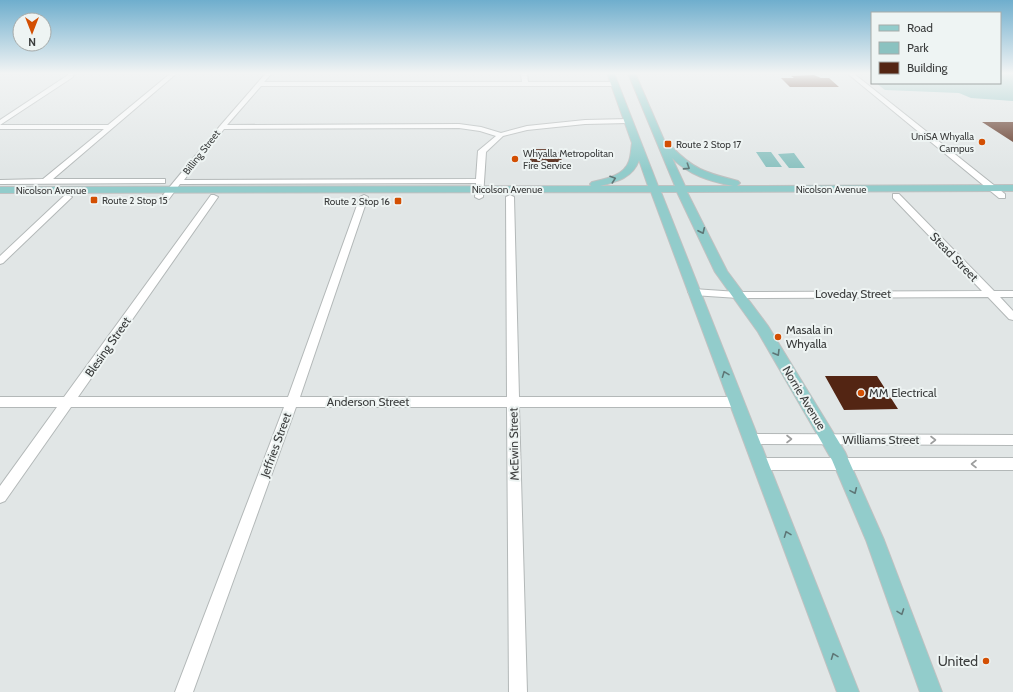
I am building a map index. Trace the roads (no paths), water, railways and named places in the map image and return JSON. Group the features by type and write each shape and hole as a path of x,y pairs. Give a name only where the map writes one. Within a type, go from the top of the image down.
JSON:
{"main road":[{"name":"Norrie Avenue","path":"631,105 629,121 636,141 735,402 848,692"},
{"name":"Norrie Avenue","path":"635,105 660,139 683,193 721,272 764,329 842,464 875,540 931,692"},
{"path":"660,139 682,164 697,173 727,182 777,189"},
{"path":"561,189 587,186 620,176 634,166 636,141"},
{"path":"35,190 45,182"},
{"name":"Nicolson Avenue","path":"683,193 777,189 1013,188"},
{"name":"Nicolson Avenue","path":"0,197 68,197 172,189 214,197 364,197 479,189 510,197 656,193 1013,196"},
{"name":"Nicolson Avenue","path":"0,190 561,189 656,193"}],"street":[{"path":"0,123 27,105"},
{"path":"45,182 135,105"},
{"name":"Billing Street","path":"172,189 240,105"},
{"path":"890,105 1002,196"},
{"path":"479,189 482,151 501,135 526,128 585,122 629,121"},
{"path":"222,126 459,126 481,128 501,135"},
{"path":"0,127 109,127"},
{"name":"Nicolson Avenue","path":"0,182 162,181"},
{"name":"Stead Street","path":"896,196 1013,317"},
{"path":"0,261 68,197"},
{"name":"Blesing Street","path":"0,497 214,197"},
{"name":"Jeffries Street","path":"184,692 292,402 364,197"},
{"name":"McEwin Street","path":"510,197 518,692"},
{"name":"Loveday Street","path":"694,292 738,295 1013,294"},
{"name":"Anderson Street","path":"0,402 735,402"},
{"name":"Williams Street","path":"750,439 1013,440"},
{"name":"Williams Street","path":"760,464 1013,464"}],"place":[{"name":"UniSA Whyalla Campus","path":"982,142"},
{"name":"Route 2 Stop 17","path":"668,144"},
{"name":"Whyalla Metropolitan Fire Service","path":"515,159"},
{"name":"Route 2 Stop 15","path":"94,200"},
{"name":"Route 2 Stop 16","path":"398,201"},
{"name":"Masala in Whyalla","path":"778,337"},
{"name":"MM Electrical","path":"861,393"},
{"name":"United","path":"986,661"}]}
